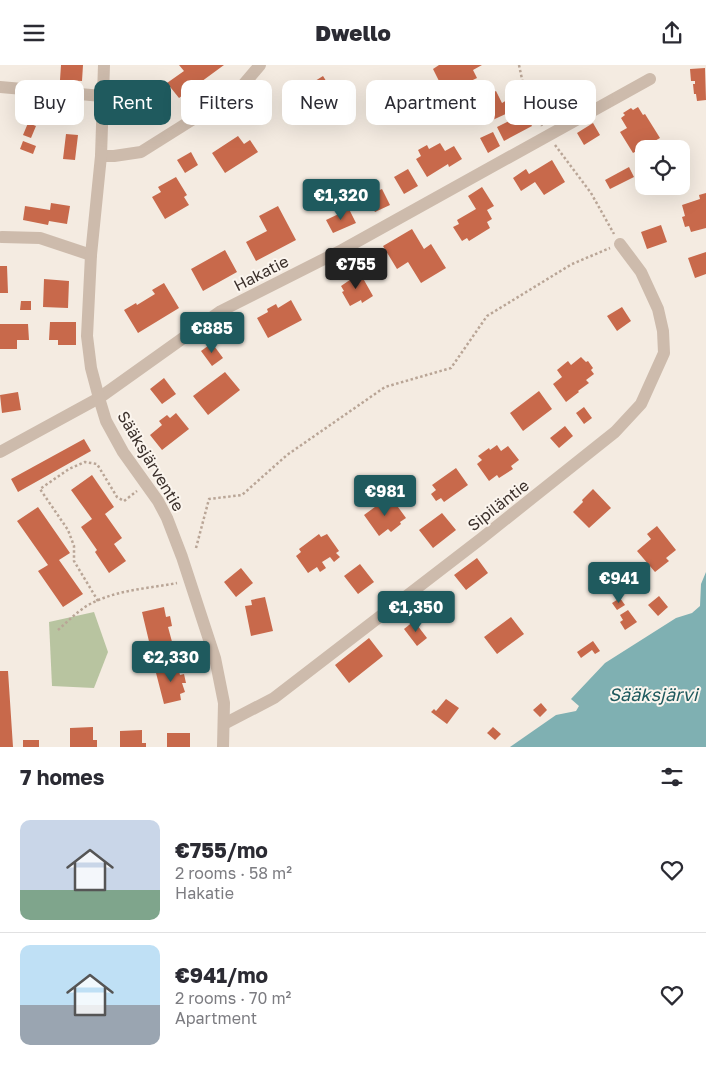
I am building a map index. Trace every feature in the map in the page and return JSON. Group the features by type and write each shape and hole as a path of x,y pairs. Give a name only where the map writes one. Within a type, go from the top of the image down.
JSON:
{"street":[{"name":"Sääksjärventie","path":"103,80 104,65"},
{"path":"101,156 114,156 141,151 238,91 260,65"},
{"name":"Hakatie","path":"0,452 98,398 221,311 342,250 650,79"},
{"path":"0,87 94,94"},
{"name":"Sääksjärventie","path":"102,125 101,156 91,255 87,336 91,368 98,398 114,435 158,501 173,532 216,657 224,703 223,747"},
{"path":"2,237 40,239 91,255"},
{"name":"Sipiläntie","path":"224,724 274,698 482,538 615,432 642,404 664,353 663,331 658,309 641,272 620,244"}],"path":[{"path":"196,548 209,499 242,495 287,455 386,387 451,368 487,317 572,264 620,244 591,193 548,135 526,98 519,65"},
{"path":"98,601 74,561 74,546 68,529 40,489 69,469 85,461 97,464 117,497 124,501 146,485"},
{"path":"58,630 85,607 98,601 121,593 181,583"}],"green space":[{"path":"94,612 108,652 94,688 52,686 49,622"}],"water":[{"name":"Sääksjärvi","path":"706,572 706,747 510,747 556,715 576,711 579,706 571,699 605,663 676,618 692,613 700,606 701,584"}],"building":[{"path":"61,65 83,65 82,80 60,80"},
{"path":"179,65 224,65 204,80 181,80 181,97 179,98 171,88 171,80 184,71"},
{"path":"439,65 482,65 473,70 477,78 473,80 438,80 433,69"},
{"path":"705,68 706,100 697,101 693,84 695,84 695,81 691,81 690,69"},
{"path":"323,76 326,80 317,80"},
{"path":"495,92 502,103 505,101 505,114 495,119"},
{"path":"638,107 643,115 645,114 660,138 656,140 635,140 635,152 633,153 620,132 627,128 621,118 625,115 623,113 631,108 633,110"},
{"path":"505,123 505,125 532,126 504,141 497,127"},
{"path":"27,125 36,126 31,138 23,135"},
{"path":"590,125 594,125 600,135 584,145 577,133"},
{"path":"493,132 500,146 488,153 480,138"},
{"path":"66,134 78,135 75,160 63,159"},
{"path":"238,136 244,144 250,140 258,152 225,173 212,153"},
{"path":"23,141 36,146 33,154 20,149"},
{"path":"440,143 445,151 454,146 462,159 449,167 448,164 427,177 416,159 421,156 418,150 427,145 429,149"},
{"path":"191,152 198,165 185,173 177,160"},
{"path":"552,160 565,182 544,195 535,182 521,191 513,178 526,169 529,174"},
{"path":"629,167 634,177 610,189 605,180"},
{"path":"408,169 418,186 404,194 394,177"},
{"path":"176,177 187,195 184,197 189,205 165,219 152,197 161,192 158,187"},
{"path":"482,187 494,206 487,210 492,219 487,222 490,228 469,241 467,238 462,241 453,227 459,224 457,220 476,209 468,196"},
{"path":"382,189 390,205 375,212 367,196"},
{"path":"706,193 706,228 691,232 689,226 685,227 682,217 685,216 682,205 700,199 699,195"},
{"path":"51,203 70,206 67,224 49,221 48,225 23,220 25,206 50,210"},
{"path":"278,206 296,240 256,261 246,242 267,231 259,216"},
{"path":"349,209 356,223 333,233 326,220"},
{"path":"661,225 667,242 647,249 641,232"},
{"path":"412,229 424,249 431,244 446,268 421,283 408,262 397,269 383,246"},
{"path":"225,250 237,272 203,291 191,269"},
{"path":"706,252 706,274 695,278 688,258"},
{"path":"0,266 7,266 8,293 0,293"},
{"path":"360,273 373,296 362,303 361,300 350,306 342,292 344,291 341,286"},
{"path":"44,279 69,281 68,308 43,307"},
{"path":"164,283 179,308 138,333 124,310 136,303 137,305 155,294 152,290"},
{"path":"291,300 302,320 268,338 257,318 268,312 267,309 276,304 278,308"},
{"path":"21,301 31,301 31,310 20,310"},
{"path":"622,307 631,321 617,331 607,316"},
{"path":"50,322 76,322 76,345 58,345 58,340 49,340"},
{"path":"0,324 28,324 29,340 17,340 17,349 0,349"},
{"path":"212,343 223,358 212,366 201,351"},
{"path":"581,357 586,362 588,361 593,368 591,370 594,374 586,380 589,383 566,402 553,384 562,377 557,370 568,361 571,365"},
{"path":"225,372 240,390 208,415 193,396"},
{"path":"164,378 176,394 162,404 150,389"},
{"path":"539,391 552,409 523,431 510,413"},
{"path":"18,392 21,410 2,413 0,395"},
{"path":"584,407 592,418 584,424 576,413"},
{"path":"176,413 189,429 162,450 150,435 162,425 159,421 167,415 170,418"},
{"path":"565,426 573,436 559,448 550,438"},
{"path":"84,439 91,451 18,492 11,479"},
{"path":"497,445 501,451 508,446 519,460 511,466 513,469 499,478 497,475 489,481 477,464 482,460 478,456"},
{"path":"456,468 468,485 444,502 441,498 436,501 431,494 436,490 432,485"},
{"path":"92,475 114,507 105,514 122,538 114,544 126,561 109,573 95,552 97,550 81,527 92,519 71,490"},
{"path":"593,489 611,508 589,528 573,512"},
{"path":"390,496 406,518 391,532 388,529 379,536 364,515"},
{"path":"38,507 70,553 59,560 83,594 63,607 38,571 48,565 17,521"},
{"path":"442,513 456,530 433,548 419,530"},
{"path":"657,526 676,550 666,558 669,561 655,572 637,551 651,539 647,534"},
{"path":"319,534 321,537 327,534 339,551 336,553 340,557 334,562 330,557 322,562 326,568 320,572 317,567 308,573 296,556 301,552 299,549"},
{"path":"477,558 488,573 466,590 454,575"},
{"path":"360,564 374,582 358,594 344,576"},
{"path":"241,568 253,583 236,597 224,582"},
{"path":"659,596 668,607 658,616 648,605"},
{"path":"265,597 273,631 251,636 245,606 252,605 251,600"},
{"path":"620,598 625,605 617,610 612,603"},
{"path":"164,607 166,617 170,616 172,626 168,627 174,649 152,654 142,612"},
{"path":"628,610 637,622 625,630 620,622 623,620 620,615"},
{"path":"511,617 524,634 497,654 484,637"},
{"path":"414,621 427,638 417,646 404,629"},
{"path":"369,638 383,656 349,683 335,665"},
{"path":"593,641 600,651 595,654 592,650 581,658 577,652"},
{"path":"177,663 180,675 184,674 186,683 182,683 185,692 180,694 181,700 164,704 155,669"},
{"path":"0,671 8,671 13,747 0,747"},
{"path":"446,699 459,708 447,724 431,712 434,709 436,711"},
{"path":"541,703 547,710 540,717 533,710"},
{"path":"93,727 93,740 97,740 97,747 70,747 70,728"},
{"path":"493,727 501,734 495,740 487,733"},
{"path":"142,730 142,743 146,743 146,747 120,747 120,731"},
{"path":"167,733 190,733 190,747 167,747"},
{"path":"23,740 39,740 39,747 23,747"}]}
